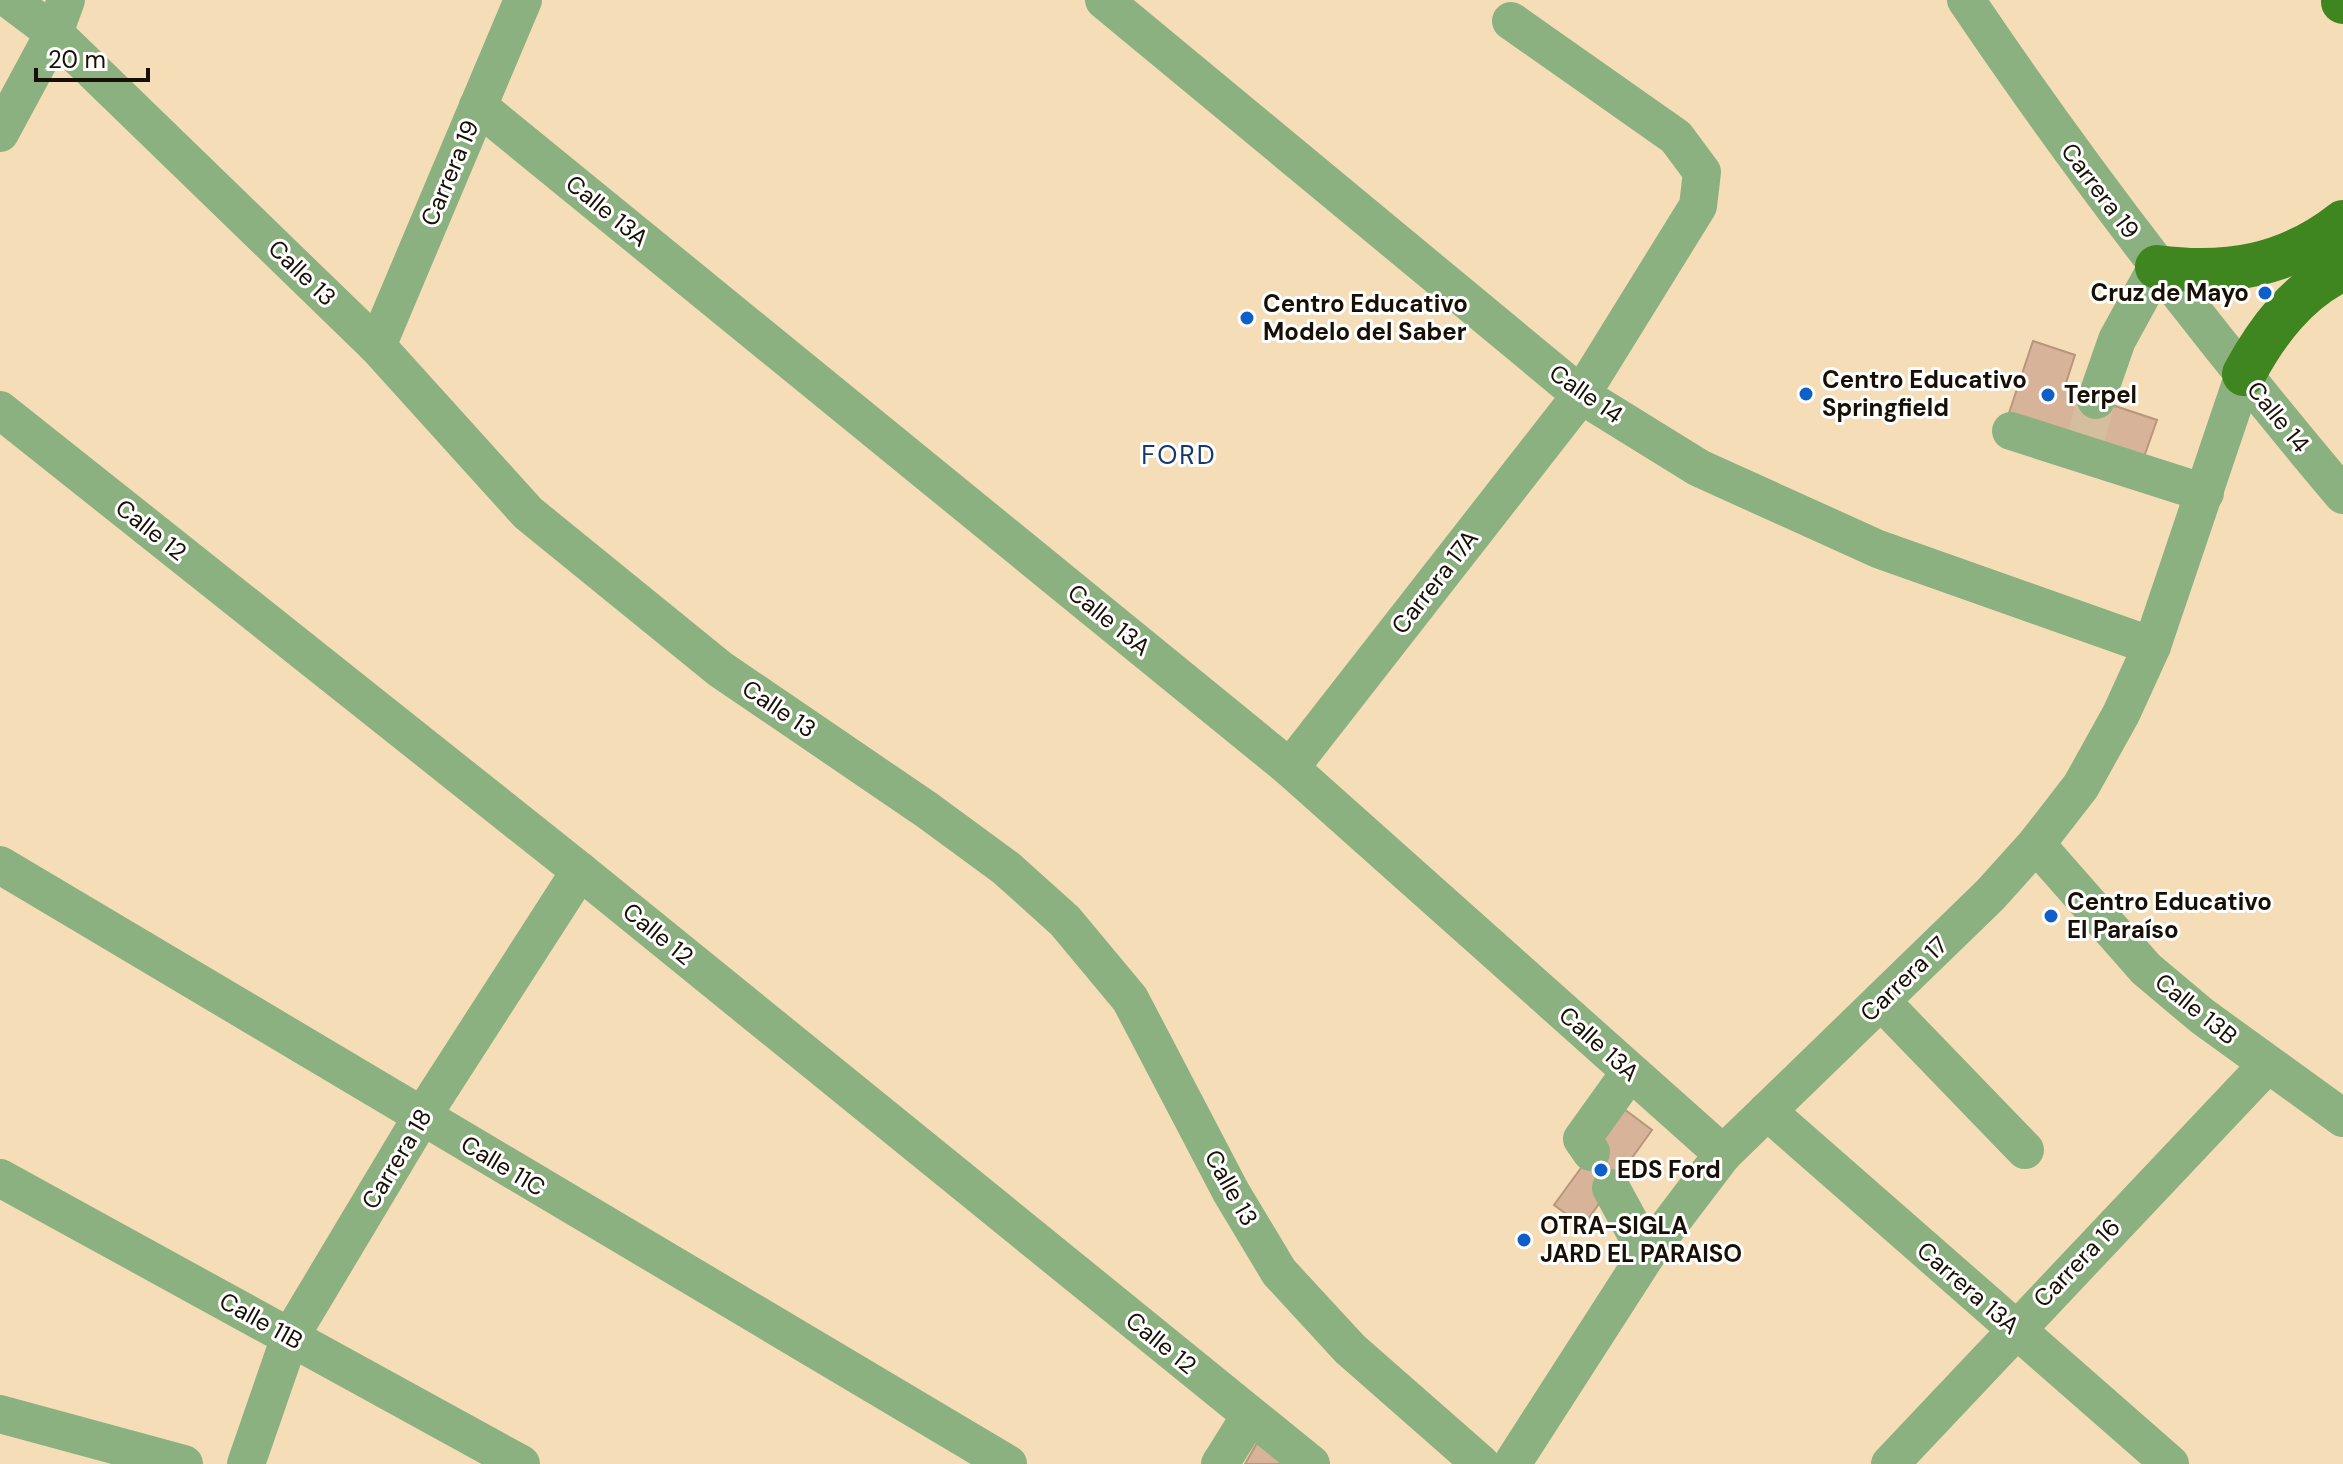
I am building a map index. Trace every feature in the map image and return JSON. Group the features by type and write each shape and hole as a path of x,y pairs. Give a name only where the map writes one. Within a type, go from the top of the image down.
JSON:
{"main road":[{"path":"2157,267 2199,273 2241,270 2282,259 2320,240 2343,222"},
{"path":"2244,374 2281,316 2305,293 2343,269"}],"street":[{"name":"Calle 13","path":"10,0 60,17 377,346 528,513 720,669 927,810 1006,868 1065,921 1130,999 1231,1192 1279,1272 1350,1349 1481,1464"},
{"name":"Carrera 19","path":"377,346 523,0"},
{"name":"Calle 14","path":"1104,0 1581,395 1699,468 1878,549 2152,646"},
{"name":"Carrera 19","path":"1966,0 2054,130 2157,267 2244,374"},
{"path":"0,133 60,17"},
{"name":"Carrera 17A","path":"1290,768 1581,395 1698,206 1702,172 1676,137 1511,21"},
{"name":"Calle 13A","path":"478,106 1290,768 1723,1154"},
{"path":"2096,400 2117,340 2157,267"},
{"name":"Calle 14","path":"2244,374 2343,495"},
{"name":"Carrera 17","path":"1512,1464 1647,1254 1723,1154 1990,895 2036,844 2081,786 2121,714 2152,646 2244,374"},
{"name":"Calle 12","path":"0,410 580,871 1311,1464"},
{"path":"2219,450 2281,422"},
{"path":"2011,431 2084,446 2205,493"},
{"name":"Calle 13B","path":"2036,844 2146,969 2267,1065 2343,1118"},
{"name":"Calle 11C","path":"0,865 421,1118 1008,1464"},
{"name":"Carrera 18","path":"246,1464 290,1337 421,1118 580,871"},
{"path":"1881,1001 2025,1150"},
{"name":"Carrera 16","path":"1890,1464 2267,1065"},
{"path":"1591,1152 1582,1139 1630,1072"},
{"name":"Carrera 13A","path":"1767,1111 2170,1464"},
{"name":"Calle 11B","path":"0,1178 521,1464"},
{"path":"1611,1188 1647,1254"},
{"path":"0,1414 184,1464"},
{"path":"1220,1464 1250,1416"}],"building":[{"name":"Terpel","path":"2033,341 2075,355 2064,389 2157,420 2144,457 2009,413"},
{"name":"EDS Ford","path":"1624,1109 1652,1130 1583,1226 1554,1205"},
{"path":"1257,1443 1286,1464 1245,1464"}],"tunnel":[{"path":"2086,438 2096,400"}],"place":[{"name":"Cruz de Mayo","path":"2265,293"},
{"name":"Centro Educativo Modelo del Saber","path":"1247,318"},
{"name":"Centro Educativo Springfield","path":"1806,394"},
{"name":"Terpel","path":"2048,395"},
{"name":"Centro Educativo El Paraíso","path":"2051,916"},
{"name":"EDS Ford","path":"1601,1170"},
{"name":"OTRA-SIGLA JARD EL PARAISO","path":"1524,1240"}],"district":[{"name":"FORD","path":"1179,455"}]}
